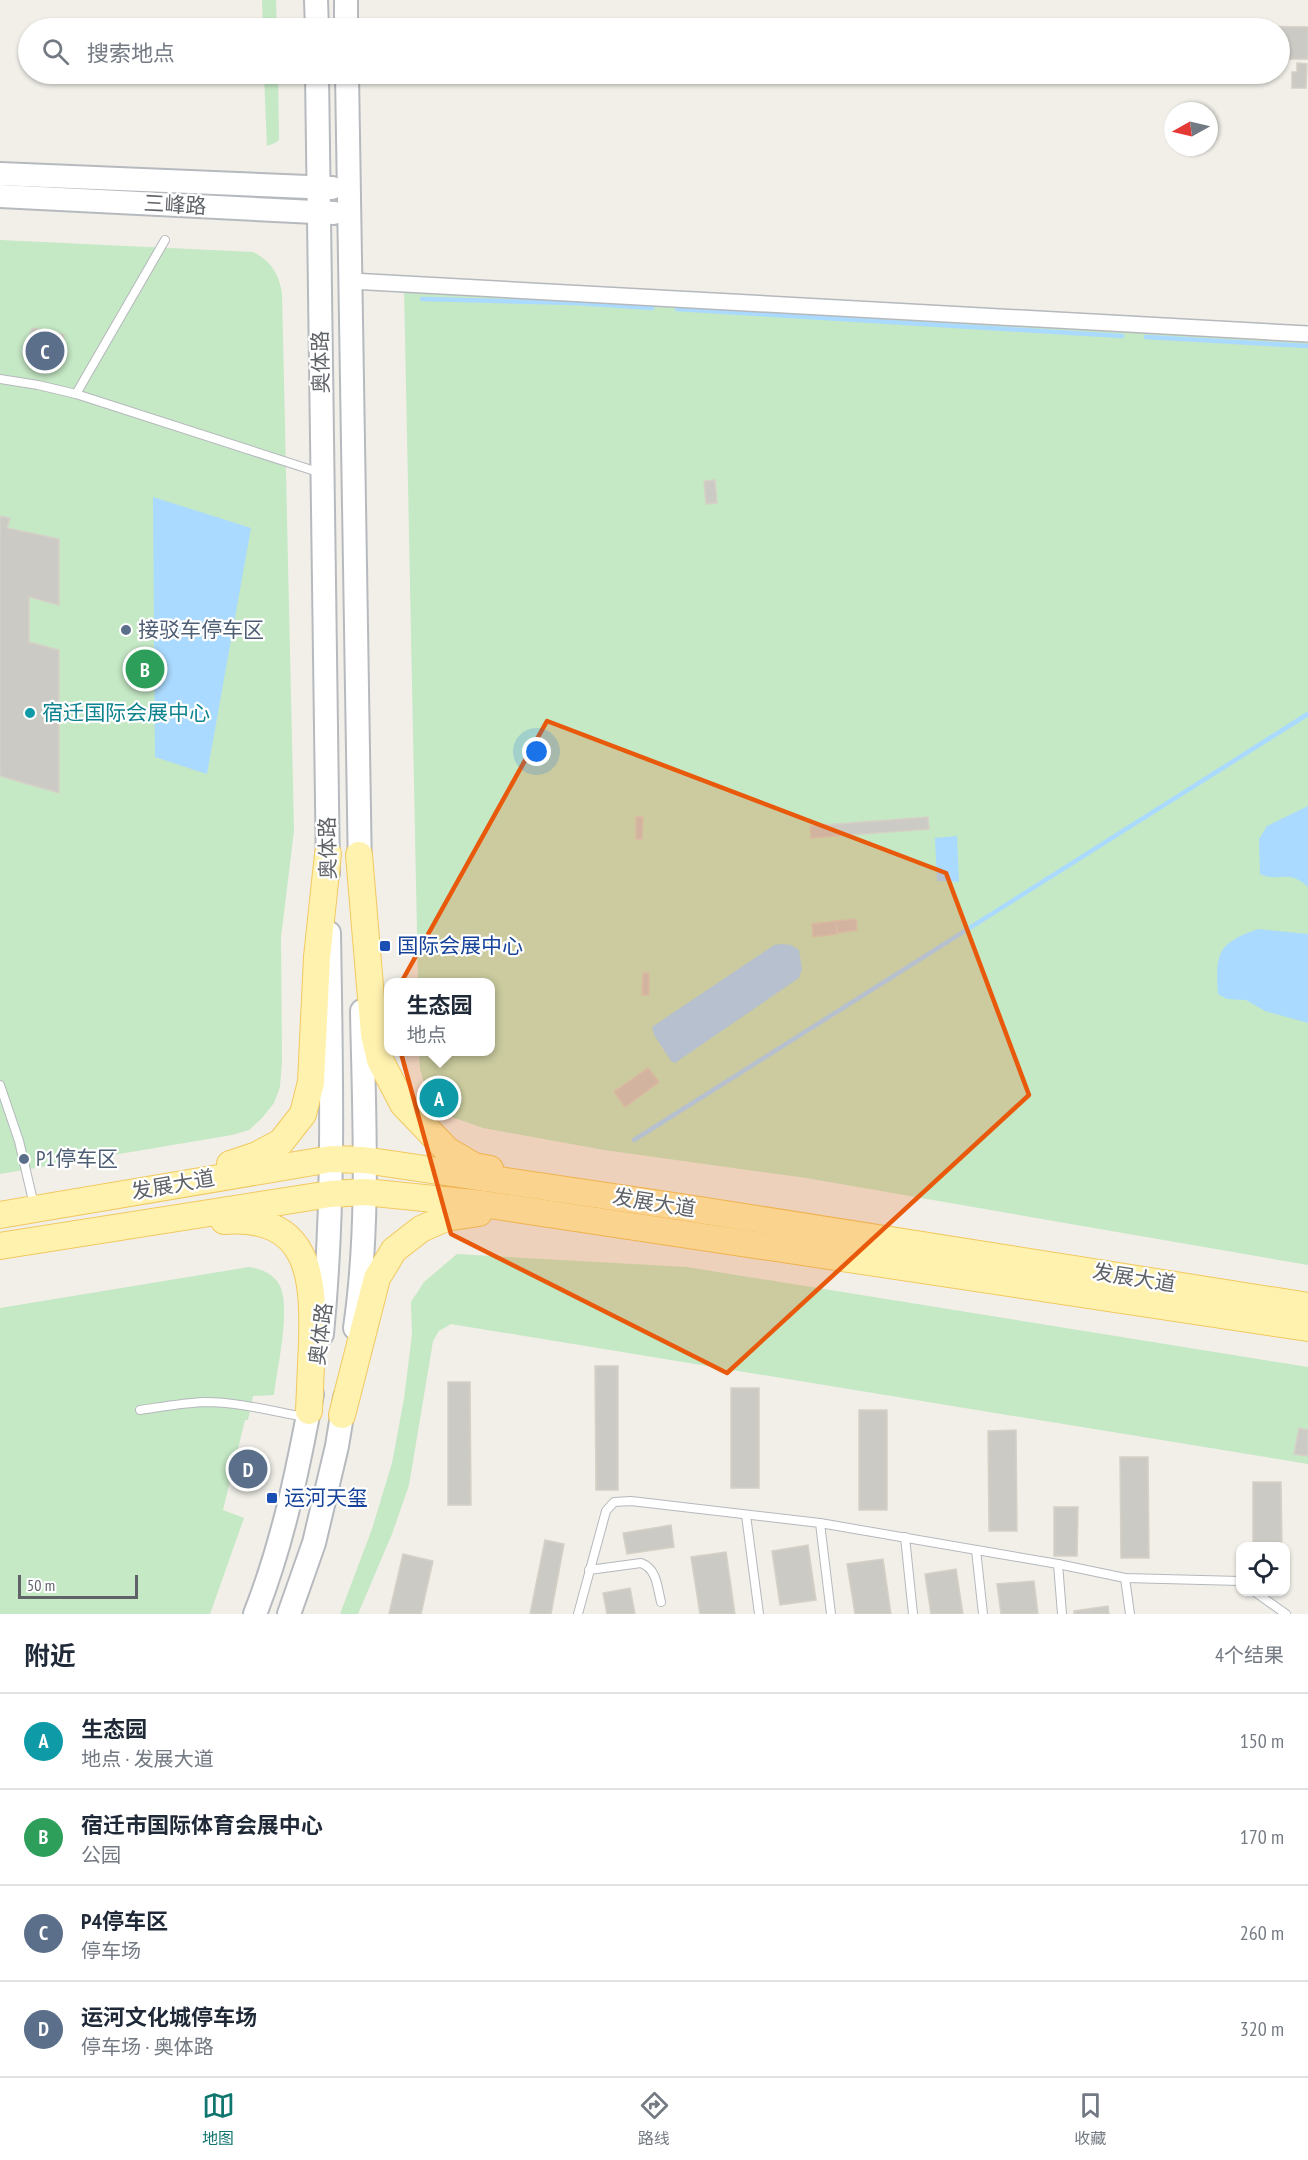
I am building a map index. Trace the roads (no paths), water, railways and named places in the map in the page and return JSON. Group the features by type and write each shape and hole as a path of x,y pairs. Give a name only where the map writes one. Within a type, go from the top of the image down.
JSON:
{"main road":[{"path":"316,0 317,18"},
{"path":"346,0 346,18"},
{"name":"奥体路","path":"255,1614 280,1541 300,1458 320,1351 328,1267 331,1159 317,84"},
{"name":"奥体路","path":"289,1614 314,1543 337,1446 358,1306 365,1192 347,84"},
{"name":"三峰路","path":"0,174 349,189"},
{"name":"三峰路","path":"0,196 349,214"},
{"path":"115,1195 257,1155 281,1143 303,1114 311,1082 317,957 328,854"},
{"path":"359,855 374,1034 380,1060 403,1104 447,1150 474,1166 571,1183 681,1207"},
{"name":"发展大道","path":"0,1215 331,1159 364,1160 681,1207 1308,1306"},
{"name":"发展大道","path":"0,1246 330,1194 365,1192 483,1204 1308,1328"},
{"path":"342,1415 377,1278 394,1250 421,1229 446,1218 476,1212 676,1232"},
{"path":"116,1228 233,1220 260,1223 281,1232 292,1240 309,1273 313,1304 308,1414"}],"street":[{"path":"351,281 1308,334"}],"lane":[{"path":"76,394 165,240"},
{"path":"0,379 40,385 76,394 322,474"},
{"path":"0,1085 19,1141 35,1209"},
{"path":"140,1410 215,1402 308,1414"},
{"path":"578,1614 606,1511 614,1502 631,1501 820,1523 1058,1564 1125,1578 1236,1581"},
{"path":"746,1515 759,1614"},
{"path":"820,1523 831,1614"},
{"path":"905,1538 913,1614"},
{"path":"976,1550 983,1614"},
{"path":"589,1570 641,1563 649,1566 654,1572 661,1602"},
{"path":"1058,1564 1062,1614"},
{"path":"1125,1578 1130,1614"},
{"path":"1261,1596 1286,1614"}],"water":[{"path":"153,497 251,528 207,774 155,757"},
{"path":"1308,806 1308,887 1295,878 1260,874 1259,839 1267,826"},
{"path":"957,836 959,882 937,881 935,838"},
{"path":"1258,929 1308,934 1308,1023 1265,1011 1246,1000 1227,999 1218,994 1217,969 1222,951 1234,939"},
{"path":"774,945 791,945 799,950 802,969 799,978 675,1063 671,1061 654,1035 652,1027"}],"waterway":[{"path":"422,299 576,303 652,308"},
{"path":"677,309 1122,336"},
{"path":"1146,337 1308,346"},
{"path":"634,1140 1308,714"}],"place":[{"name":"P4停车区","path":"45,351"},
{"name":"接驳车停车区","path":"126,630"},
{"name":"宿迁市国际体育会展中心","path":"145,669"},
{"name":"宿迁国际会展中心","path":"30,713"},
{"name":"国际会展中心","path":"385,946"},
{"name":"生态园","path":"439,1098"},
{"name":"P1停车区","path":"24,1159"},
{"name":"运河文化城停车场","path":"248,1469"},
{"name":"运河天玺","path":"272,1498"}]}
